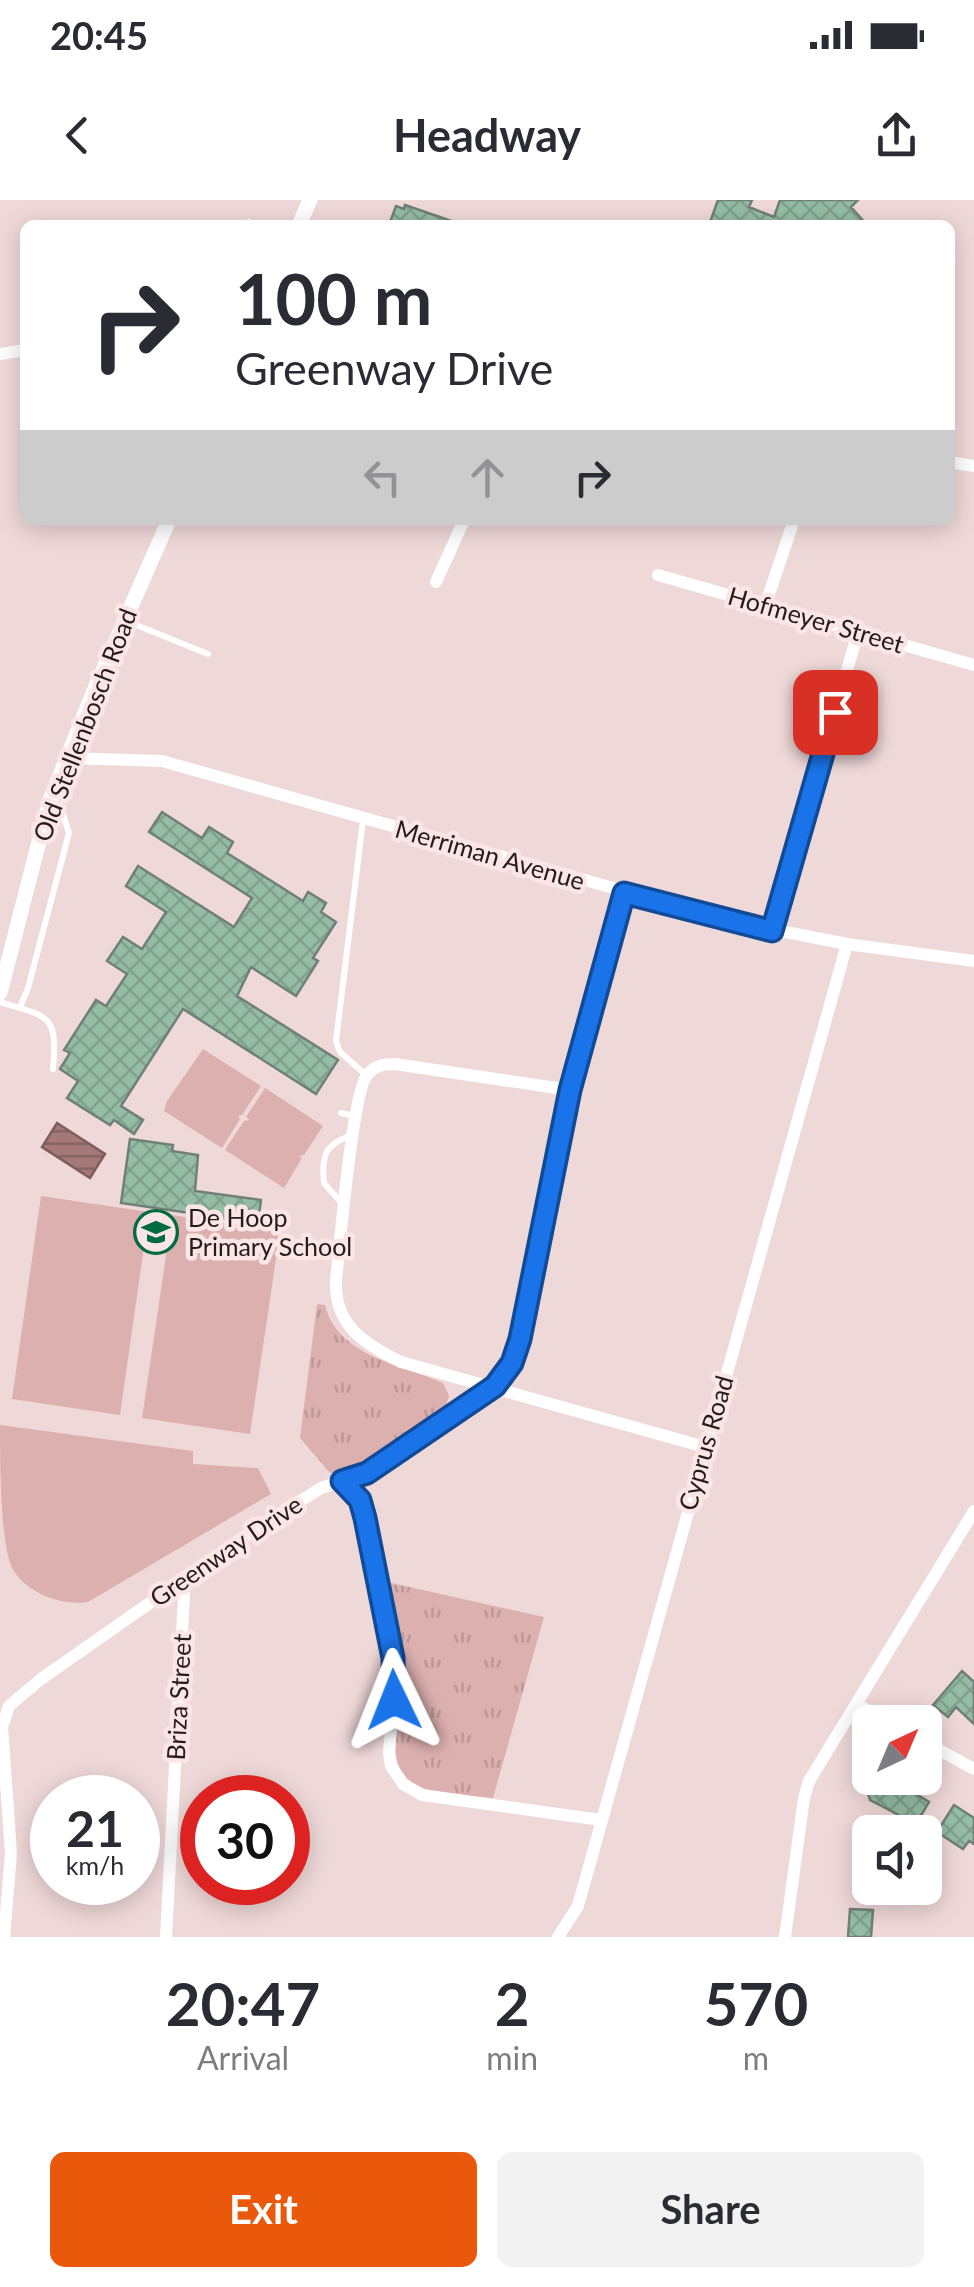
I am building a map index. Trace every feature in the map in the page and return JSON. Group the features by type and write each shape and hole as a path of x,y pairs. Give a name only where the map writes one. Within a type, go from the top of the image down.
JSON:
{"street":[{"name":"Old Stellenbosch Road","path":"0,993 50,803 167,525"},
{"path":"436,582 462,525"},
{"path":"764,606 792,525"},
{"name":"Hofmeyer Street","path":"658,575 974,666"},
{"path":"772,931 858,632"},
{"name":"Merriman Avenue","path":"67,758 162,761 624,893 772,931 974,962"},
{"name":"Greenway Drive","path":"2,1727 5,1713 17,1697 185,1577 306,1497 367,1473 495,1386 512,1363 520,1339 570,1090 624,893"},
{"name":"Cyprus Road","path":"558,1937 578,1906 847,944"},
{"path":"570,1090 396,1064 378,1066 367,1076 356,1116 345,1207 336,1295 342,1318 363,1341 401,1362 705,1446"},
{"path":"342,1481 360,1500 381,1590 395,1681 389,1753 396,1776 412,1792 422,1795 601,1820"},
{"path":"785,1937 806,1790 974,1511"},
{"name":"Briza Street","path":"166,1937 185,1577"},
{"path":"2,1727 11,1853 4,1937"},
{"path":"942,1751 974,1769"}],"lane":[{"path":"125,620 208,654"},
{"path":"20,1007 69,832 64,814 50,803"},
{"path":"364,820 336,1041 340,1052 367,1076"},
{"path":"0,1002 38,1012 52,1023 56,1032 53,1069"},
{"path":"341,1113 356,1116"},
{"path":"345,1207 324,1183 325,1156 332,1143 354,1134"}],"green space":[{"path":"203,1049 261,1086 238,1116 240,1119 222,1148 164,1111"},
{"path":"265,1088 323,1126 304,1155 299,1156 302,1158 284,1188 225,1150 244,1121 249,1120 246,1117"},
{"path":"41,1196 149,1212 120,1415 12,1399"},
{"path":"172,1215 280,1232 250,1434 142,1418"},
{"path":"317,1304 325,1305 332,1322 357,1347 443,1383 449,1396 446,1405 392,1448 363,1464 330,1473 300,1438"},
{"path":"0,1425 193,1451 193,1464 258,1468 271,1494 88,1602 56,1600 35,1591 18,1577 8,1556"},
{"path":"387,1582 544,1617 493,1798 427,1790 409,1780 401,1770 395,1745 403,1664"}],"shaded area":[{"path":"57,1123 105,1154 90,1178 42,1147"}],"building":[{"path":"718,200 752,200 749,207 774,217 780,200 858,200 851,207 863,220 711,220"},
{"path":"405,205 448,220 391,220 396,206 404,209"},
{"path":"162,812 202,838 209,827 233,842 227,853 303,901 308,892 326,903 321,912 336,922 313,958 318,961 296,996 251,967 237,996 338,1060 316,1094 183,1009 121,1106 143,1120 134,1134 114,1120 110,1125 67,1098 78,1081 60,1069 70,1053 64,1050 96,1000 106,1006 127,974 107,961 123,937 142,949 166,912 126,886 138,866 234,927 252,898 149,832"},
{"path":"130,1139 173,1145 172,1151 198,1155 195,1191 261,1200 258,1223 121,1203"},
{"path":"962,1671 974,1682 974,1724 956,1707 948,1717 942,1712 942,1705 933,1705"},
{"path":"868,1795 918,1795 929,1802 921,1815 899,1815 870,1800"},
{"path":"954,1805 974,1818 974,1844 969,1841 963,1849 942,1835 942,1824"},
{"path":"850,1909 873,1910 871,1937 848,1937"}],"place":[{"name":"De Hoop Primary School","path":"156,1232"}],"route":[{"path":"394,1700 393,1658 365,1518 360,1500 342,1481 367,1473 473,1402 495,1386 512,1363 570,1090 624,893 772,931 835,712"}]}
